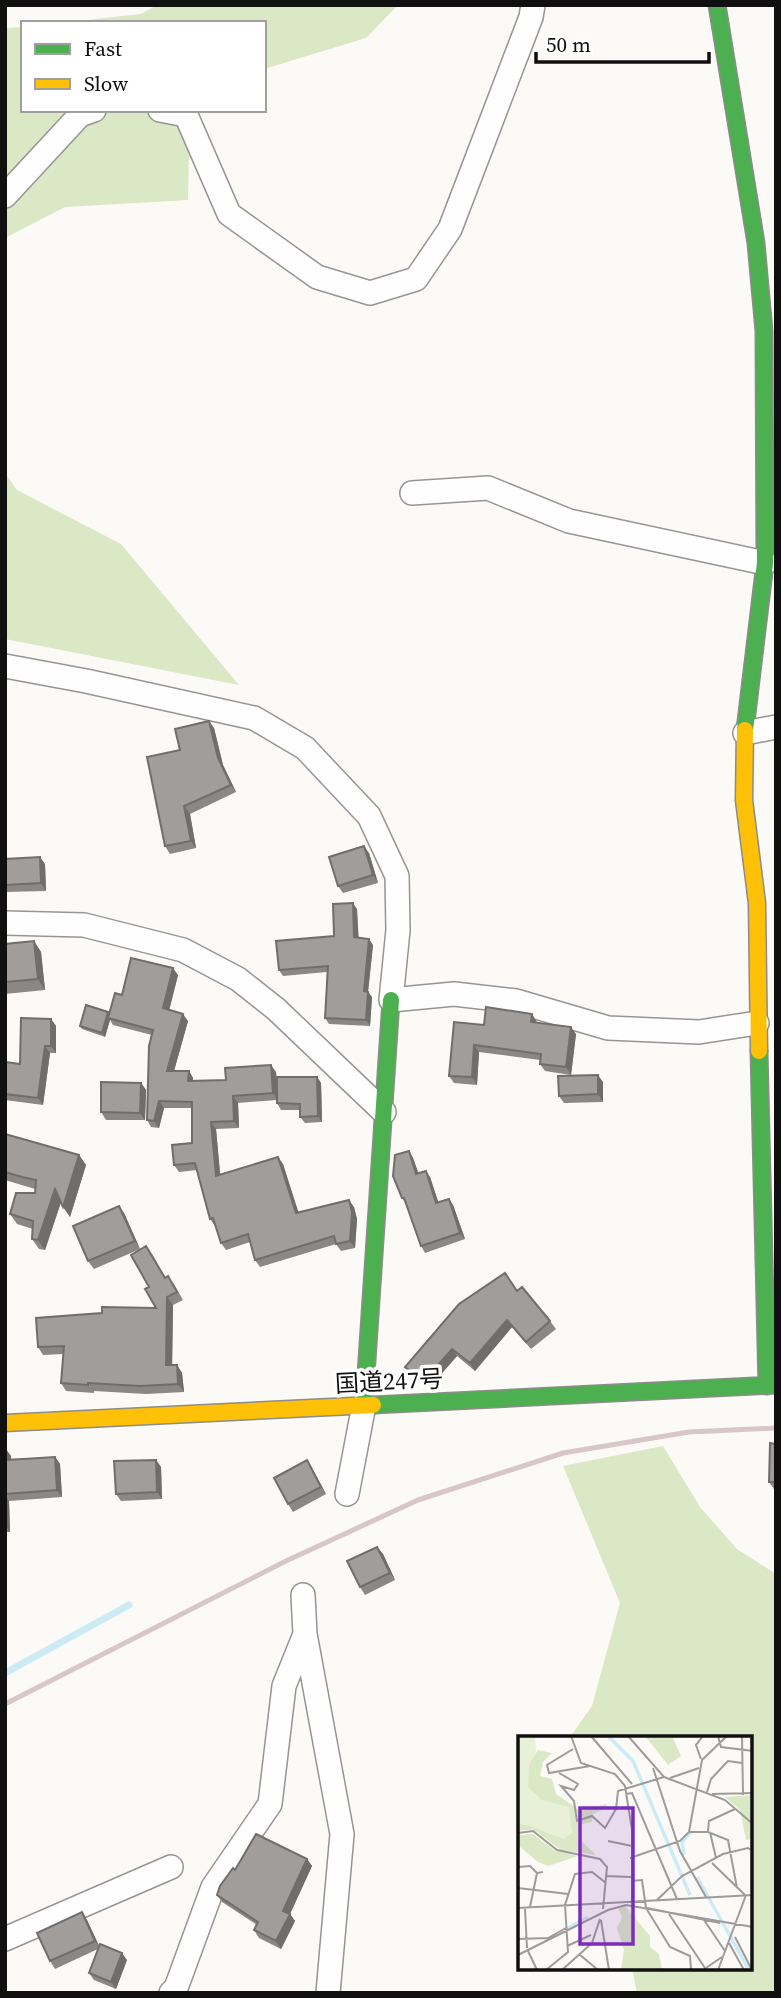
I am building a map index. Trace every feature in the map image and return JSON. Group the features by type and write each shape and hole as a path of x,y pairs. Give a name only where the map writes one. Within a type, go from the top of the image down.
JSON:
{"main road":[{"path":"717,5 757,243 764,331 765,563 746,733 744,800 757,902 757,1023 768,1073 771,1385"},
{"path":"364,1405 391,1000"},
{"name":"国道247号","path":"5,1423 771,1385"}],"street":[{"path":"169,112 186,116 229,214 317,277 370,293 416,279 450,229 531,17 533,5"},
{"path":"5,196 80,116 89,112"},
{"path":"412,493 488,488 569,521 765,563"},
{"path":"5,666 254,718 305,748 369,816 397,877 398,930 391,1000 454,994 516,1000 608,1028 699,1032 757,1023"},
{"path":"746,733 776,727"},
{"path":"5,923 84,925 183,950 238,979 276,1009 383,1112"},
{"path":"347,1494 364,1405"},
{"path":"303,1595 304,1634 342,1834 328,1993"},
{"path":"171,1993 176,1988 213,1887 270,1804 284,1686 304,1634"},
{"path":"5,1939 171,1867"}],"green space":[{"path":"157,5 398,5 366,38 266,68 266,21 77,21 141,14"},
{"path":"21,27 21,112 190,112 188,200 65,207 5,238 5,28"},
{"path":"5,473 17,490 121,544 239,685 5,639"},
{"path":"663,1446 700,1507 737,1549 776,1574 776,1993 637,1993 632,1970 753,1970 753,1736 571,1736 592,1706 620,1603 563,1466"}],"building":[{"path":"209,721 218,758 231,785 184,806 191,841 165,846 147,757 180,750 175,729"},
{"path":"364,846 373,875 338,886 329,857"},
{"path":"40,857 41,883 5,885 5,859"},
{"path":"353,903 354,937 369,939 364,991 368,992 366,1020 325,1018 328,966 279,970 276,941 334,936 333,904"},
{"path":"34,941 38,979 5,982 5,944"},
{"path":"131,958 173,968 163,1008 183,1014 167,1071 189,1071 188,1081 226,1080 225,1068 271,1065 273,1093 233,1096 234,1121 211,1122 216,1176 278,1157 296,1213 349,1200 352,1212 350,1241 336,1244 334,1236 255,1260 248,1234 221,1243 213,1218 210,1219 195,1163 174,1165 172,1145 192,1143 192,1102 159,1101 154,1121 147,1120 149,1046 153,1030 108,1018 115,993 122,995"},
{"path":"86,1005 108,1012 102,1033 80,1026"},
{"path":"486,1007 532,1014 531,1022 571,1027 566,1067 540,1064 541,1054 474,1045 472,1077 449,1076 454,1022 484,1025"},
{"path":"21,1018 51,1019 51,1046 45,1046 38,1098 5,1094 5,1062 20,1064"},
{"path":"598,1075 598,1094 559,1096 558,1076"},
{"path":"277,1077 317,1077 318,1116 300,1117 300,1104 277,1103"},
{"path":"101,1082 141,1083 140,1113 101,1112"},
{"path":"5,1134 79,1155 63,1207 55,1189 38,1240 32,1239 33,1221 10,1214 16,1193 35,1193 36,1180 5,1172"},
{"path":"409,1151 416,1174 426,1171 436,1203 449,1199 460,1233 421,1246 393,1176 395,1155"},
{"path":"119,1206 135,1241 88,1261 73,1226"},
{"path":"146,1246 165,1278 168,1276 177,1292 167,1297 166,1365 177,1365 178,1384 140,1386 61,1383 64,1346 38,1347 36,1318 102,1313 102,1307 156,1308 145,1289 149,1287 131,1255"},
{"path":"505,1273 517,1291 522,1287 550,1321 526,1342 507,1320 470,1363 452,1349 431,1373 413,1373 405,1367 459,1304"},
{"path":"770,1443 776,1444 776,1482 769,1482"},
{"path":"5,1449 7,1460 55,1457 57,1490 5,1494"},
{"path":"156,1460 157,1492 116,1494 114,1461"},
{"path":"307,1460 321,1487 288,1504 274,1478"},
{"path":"377,1547 390,1573 360,1587 347,1561"},
{"path":"256,1834 307,1859 283,1911 290,1914 276,1941 254,1930 258,1922 217,1895 220,1886 233,1868 235,1870"},
{"path":"82,1912 95,1941 50,1961 37,1933"},
{"path":"100,1944 122,1953 111,1982 89,1973"}],"waterway":[{"path":"5,1673 129,1605"}],"railway":[{"path":"5,1704 286,1561 418,1500 563,1453 689,1432 776,1428"}],"traffic: fast":[{"path":"717,5 756,243 764,331 765,563 745,730"},
{"path":"364,1405 391,1000"},
{"path":"759,1051 767,1386"},
{"path":"373,1405 776,1385"}],"traffic: slow":[{"path":"745,730 744,800 757,903 759,1051"},
{"path":"5,1423 373,1405"}]}
